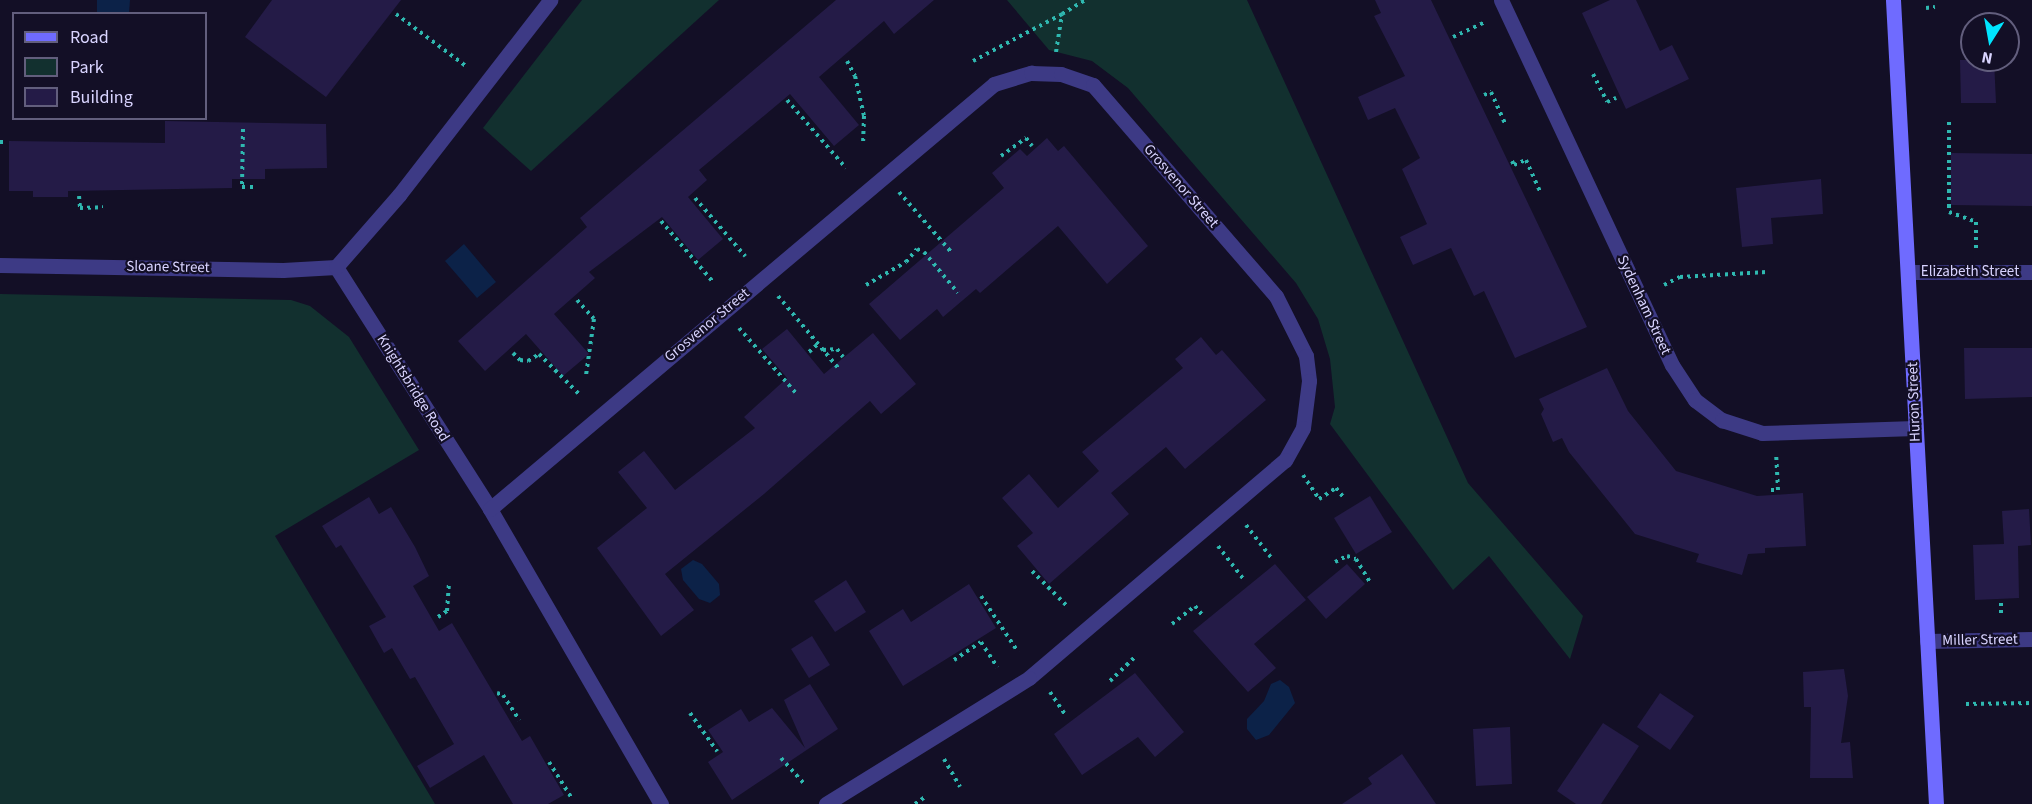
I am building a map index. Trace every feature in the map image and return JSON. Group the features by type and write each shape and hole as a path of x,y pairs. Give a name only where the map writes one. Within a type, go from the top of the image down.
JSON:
{"main road":[{"name":"Huron Street","path":"1893,0 1936,804"}],"street":[{"path":"336,267 399,195 550,0"},
{"name":"Sydenham Street","path":"1501,0 1672,365 1695,400 1722,420 1762,433 1915,428"},
{"name":"Grosvenor Street","path":"489,509 994,84 1011,76 1053,74 1094,85 1276,296 1306,356 1309,381 1303,428 1285,460 1029,678 826,804"},
{"name":"Sloane Street","path":"0,265 283,270 336,267"},
{"name":"Knightsbridge Road","path":"336,267 489,509 661,804"},
{"name":"Elizabeth Street","path":"1909,272 2032,272"},
{"name":"Miller Street","path":"1927,641 2032,639"}],"path":[{"path":"974,61 1085,0"},
{"path":"1926,8 1935,7"},
{"path":"1053,74 1062,14"},
{"path":"396,15 467,67"},
{"path":"1453,37 1488,20"},
{"path":"847,61 859,91 863,141"},
{"path":"1593,74 1607,102 1616,98"},
{"path":"1484,95 1491,92 1506,125"},
{"path":"787,100 846,168"},
{"path":"1949,122 1950,212 1976,222 1976,252"},
{"path":"243,129 242,187 256,187"},
{"path":"1001,156 1026,138 1032,146"},
{"path":"0,142 6,142"},
{"path":"1512,161 1514,165 1526,160 1540,191"},
{"path":"899,192 952,253"},
{"path":"79,196 80,208 104,207"},
{"path":"695,198 745,256"},
{"path":"661,221 714,283"},
{"path":"866,285 906,262 917,249 924,252 958,293"},
{"path":"1664,285 1680,277 1767,272"},
{"path":"777,295 839,369"},
{"path":"577,300 594,319 585,375"},
{"path":"739,328 796,393"},
{"path":"809,352 818,344"},
{"path":"823,350 837,349 843,357"},
{"path":"513,353 520,360 528,361 539,354 581,396"},
{"path":"1771,490 1778,490 1775,450"},
{"path":"1300,471 1319,499 1336,488 1345,499"},
{"path":"1243,521 1273,560"},
{"path":"1216,543 1245,581"},
{"path":"1335,562 1347,556 1356,559 1369,581"},
{"path":"1032,571 1070,608"},
{"path":"438,617 447,611 449,585"},
{"path":"981,596 1018,652"},
{"path":"2001,603 2001,622"},
{"path":"1172,624 1195,606 1204,617"},
{"path":"954,660 981,642 997,667"},
{"path":"1110,681 1135,657"},
{"path":"1047,688 1066,716"},
{"path":"497,693 503,695 519,720"},
{"path":"1966,704 2032,704"},
{"path":"690,713 717,751"},
{"path":"943,756 960,787"},
{"path":"781,758 805,785"},
{"path":"549,762 571,797"},
{"path":"915,804 925,796"}],"green space":[{"path":"582,0 719,0 531,171 483,128"},
{"path":"1007,0 1247,0 1468,483 1583,616 1570,659 1489,556 1453,590 1330,424 1335,407 1330,359 1318,319 1296,283 1128,88 1092,61 1049,50"},
{"path":"0,294 291,300 310,306 349,337 419,450 275,536 435,804 0,804"}],"water":[{"path":"97,0 130,0 129,12 97,12"},
{"path":"464,244 496,282 477,298 445,261"},
{"path":"693,560 702,564 719,584 720,595 710,603 699,599 683,580 681,569"},
{"path":"1280,680 1289,687 1295,703 1269,735 1256,740 1247,729 1247,719 1264,701 1271,684"}],"building":[{"path":"272,0 401,0 326,97 245,37"},
{"path":"836,0 934,0 894,34 884,21 819,77 859,125 834,146 790,94 699,170 707,180 688,197 723,239 698,260 662,217 589,272 595,278 554,314 589,354 563,376 526,334 485,371 458,341 587,227 580,218"},
{"path":"1375,0 1431,0 1587,327 1515,358 1484,291 1474,296 1451,248 1413,265 1400,237 1427,224 1402,169 1420,158 1395,108 1368,120 1358,97 1405,76 1374,16 1381,13"},
{"path":"1610,0 1636,0 1660,51 1672,45 1689,79 1626,109 1582,13"},
{"path":"1960,72 1995,72 1996,103 1961,103"},
{"path":"165,121 326,124 327,168 265,169 265,179 232,179 232,188 68,191 68,197 33,197 33,191 9,191 9,141 165,143"},
{"path":"1047,138 1058,151 1064,146 1148,246 1107,284 1058,226 980,293 976,289 943,317 937,309 900,340 869,304 1004,188 992,173 1020,149 1027,156"},
{"path":"1951,153 2032,154 2032,206 1951,205"},
{"path":"1821,179 1823,214 1771,218 1773,244 1742,247 1736,188"},
{"path":"787,329 824,374 873,333 916,384 881,414 870,401 764,494 665,574 694,610 661,636 597,548 647,508 618,472 644,451 675,490 755,428 744,417 787,378 762,349"},
{"path":"1201,337 1216,355 1222,350 1266,400 1185,469 1166,447 1111,493 1129,514 1049,584 1017,546 1033,533 1002,498 1029,474 1058,508 1099,471 1082,452 1183,368 1175,359"},
{"path":"1964,348 2032,348 2032,397 1965,399"},
{"path":"1607,368 1628,411 1676,471 1757,496 1803,493 1806,546 1765,548 1765,553 1748,554 1742,575 1696,562 1699,554 1635,534 1569,452 1562,438 1553,442 1541,414 1544,409 1539,399"},
{"path":"1370,496 1392,532 1356,554 1334,518"},
{"path":"369,497 379,514 391,507 415,547 429,576 413,586 439,631 452,623 522,741 530,736 564,795 548,804 513,804 484,755 430,788 417,766 454,744 415,677 410,679 392,648 384,653 369,626 386,617 341,545 336,548 322,526"},
{"path":"2029,509 2031,545 2018,546 2019,598 1975,600 1973,545 2004,544 2002,511"},
{"path":"1275,564 1306,600 1254,644 1276,668 1248,692 1193,631"},
{"path":"1347,564 1365,584 1326,619 1307,597"},
{"path":"846,580 866,612 835,632 814,601"},
{"path":"969,584 996,628 903,686 869,631 903,609 911,622"},
{"path":"812,636 830,665 809,678 791,649"},
{"path":"1844,669 1848,696 1841,743 1850,742 1853,778 1810,778 1811,707 1804,707 1803,672"},
{"path":"1135,673 1184,732 1155,757 1138,737 1082,775 1054,734"},
{"path":"810,684 838,729 732,800 708,762 723,752 708,730 741,709 749,722 772,708 805,748 784,700"},
{"path":"1660,693 1694,716 1670,750 1637,727"},
{"path":"1603,723 1639,746 1601,804 1576,804 1557,791"},
{"path":"1510,727 1512,784 1476,786 1473,729"},
{"path":"1402,754 1436,804 1342,804 1372,784 1368,778"}]}
